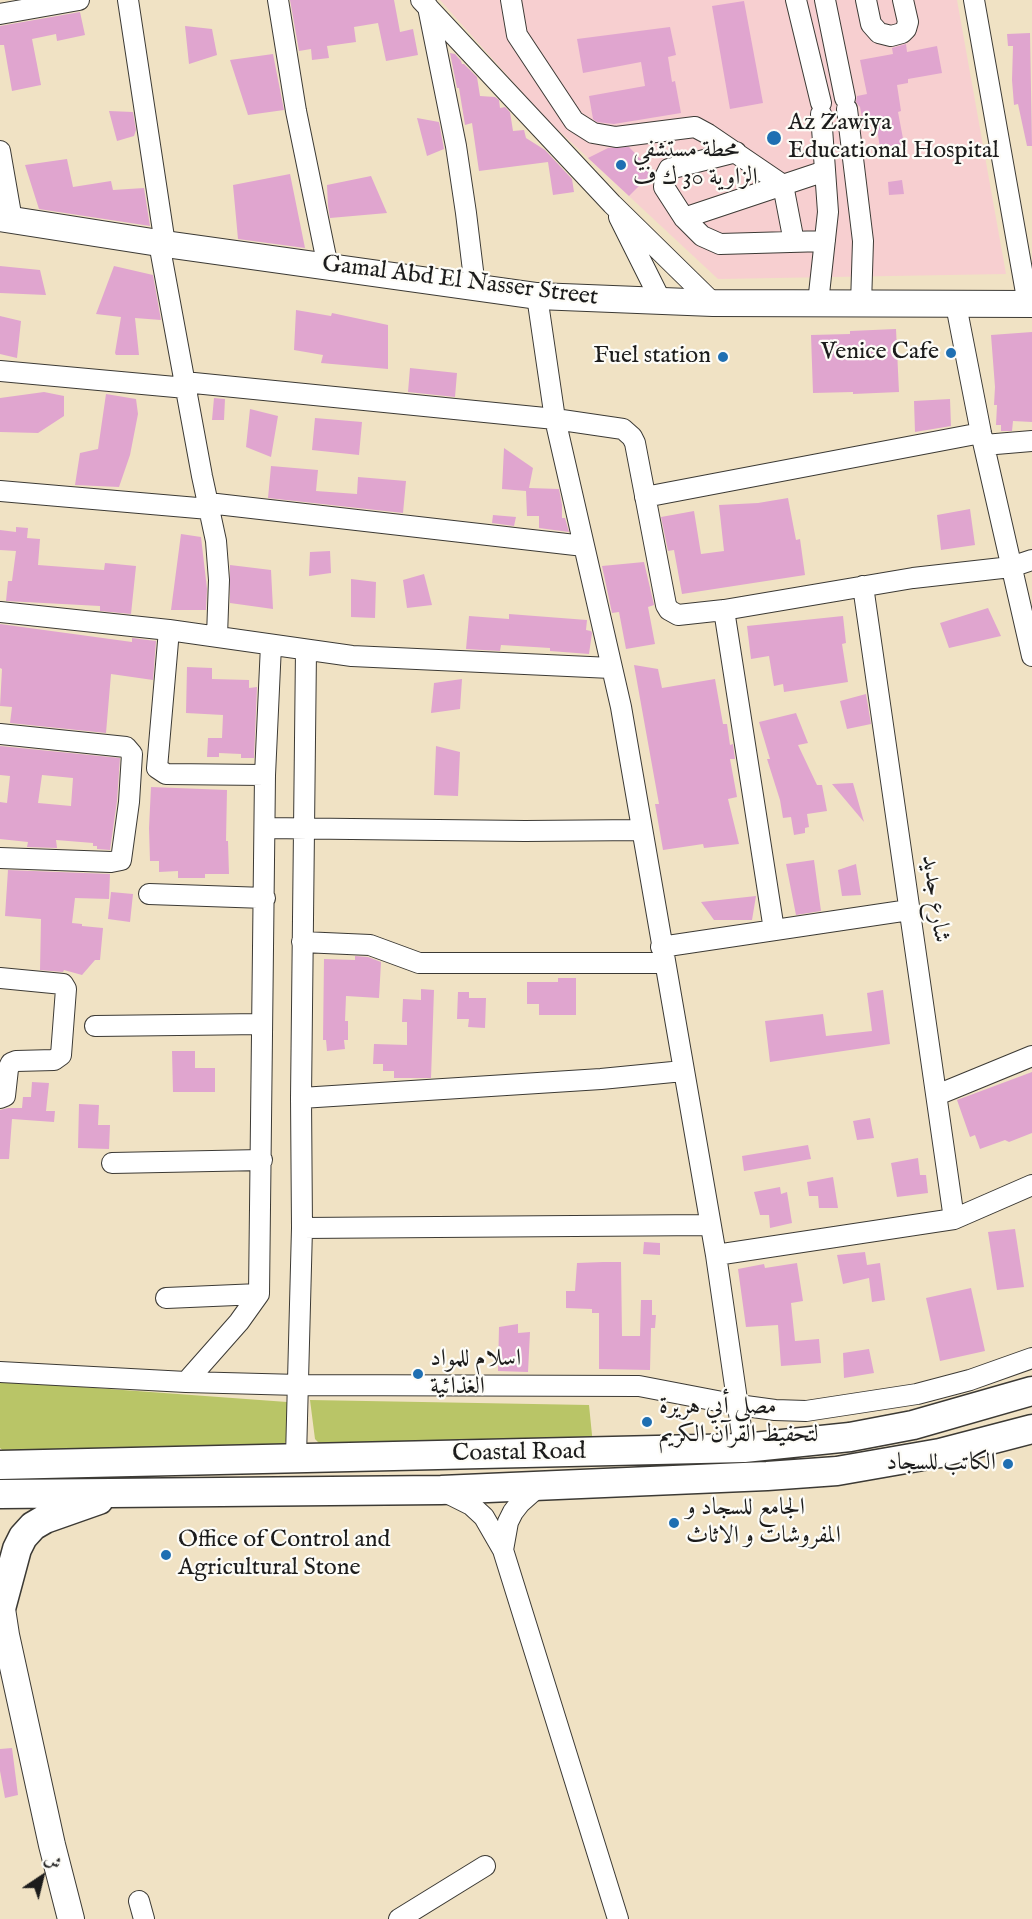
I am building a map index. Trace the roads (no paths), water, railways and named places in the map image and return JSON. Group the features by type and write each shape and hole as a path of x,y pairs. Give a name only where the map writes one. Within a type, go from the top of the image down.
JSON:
{"highway":[{"name":"Coastal Road","path":"0,1465 744,1448 840,1439 882,1431 964,1412 1032,1391"},
{"name":"Coastal Road","path":"0,1494 441,1490 745,1478 837,1471 940,1453 1032,1429"},
{"path":"1,1600 17,1550 23,1537 33,1526 45,1519 123,1492"}],"main road":[{"name":"Gamal Abd El Nasser Street","path":"6,219 162,244 537,296 713,303 1030,304"},
{"path":"1,1600 3,1635 71,1919"}],"street":[{"path":"0,14 79,0"},
{"path":"128,0 162,244 185,385 216,541 219,568 217,636"},
{"path":"278,0 296,111 328,267"},
{"path":"512,0 517,35 574,121 593,132 616,137 695,127 783,185 794,242"},
{"path":"796,0 821,108 828,212 818,303"},
{"path":"825,0 846,103 863,241 861,304"},
{"path":"866,0 871,24 879,33 891,36 902,33 906,29 908,22 903,0"},
{"path":"974,0 1030,304"},
{"path":"424,4 612,204 713,303"},
{"path":"424,4 456,146 475,287"},
{"path":"0,151 6,219"},
{"path":"736,152 669,169 664,187 684,218 702,236 720,244 825,242"},
{"path":"684,218 825,171"},
{"path":"612,204 661,301"},
{"path":"537,296 555,419 621,707 716,1256 744,1448"},
{"path":"956,304 983,439 1032,656"},
{"path":"0,371 185,385 555,419 617,428 628,432 634,443 666,605 669,610 678,615 724,610 913,578 1011,567 1032,560"},
{"path":"645,497 983,439 1032,441"},
{"path":"0,491 208,506 584,546"},
{"name":"شارع جديد","path":"863,586 954,1219"},
{"path":"724,610 774,930"},
{"path":"0,612 217,636 352,656 611,669"},
{"path":"169,630 158,768 166,774 265,775"},
{"path":"186,1382 234,1327 259,1294 265,775 271,645"},
{"path":"296,1457 302,1228 302,942 306,650"},
{"path":"0,734 126,747 132,754 128,813 121,860 111,862 0,858"},
{"path":"265,828 642,830"},
{"path":"149,894 265,898"},
{"path":"302,942 370,945 419,963 663,955 774,930 909,910"},
{"path":"0,978 63,984 66,989 61,1055 54,1060 11,1063 8,1069 6,1095 0,1098"},
{"path":"95,1026 262,1024"},
{"path":"937,1095 1032,1056"},
{"path":"301,1098 601,1079 683,1071"},
{"path":"112,1163 262,1160"},
{"path":"716,1256 954,1219 1032,1185"},
{"path":"302,1228 710,1225"},
{"path":"166,1298 259,1294"},
{"path":"0,1372 186,1382 299,1385 639,1386 738,1405 806,1411 917,1394 970,1380 1032,1358"},
{"path":"503,1550 508,1522 513,1512 538,1487"},
{"path":"441,1490 471,1506 484,1517 503,1550 618,1919"},
{"path":"399,1919 485,1866"}],"place":[{"name":"Az Zawiya Educational Hospital","path":"774,138"},
{"name":"محطة مستشفي الزاوية 30 ك ف","path":"621,165"},
{"name":"Venice Cafe","path":"951,353"},
{"name":"Fuel station","path":"723,357"},
{"name":"اسلام للمواد الغذائية","path":"418,1374"},
{"name":"مصلى أبي هريرة لتحفيظ القرآن الكريم","path":"647,1422"},
{"name":"الكاتب للسجاد","path":"1008,1464"},
{"name":"الجامع للسجاد و المفروشات و الاثاث","path":"674,1523"},
{"name":"Office of Control and Agricultural Stone","path":"166,1555"}]}
